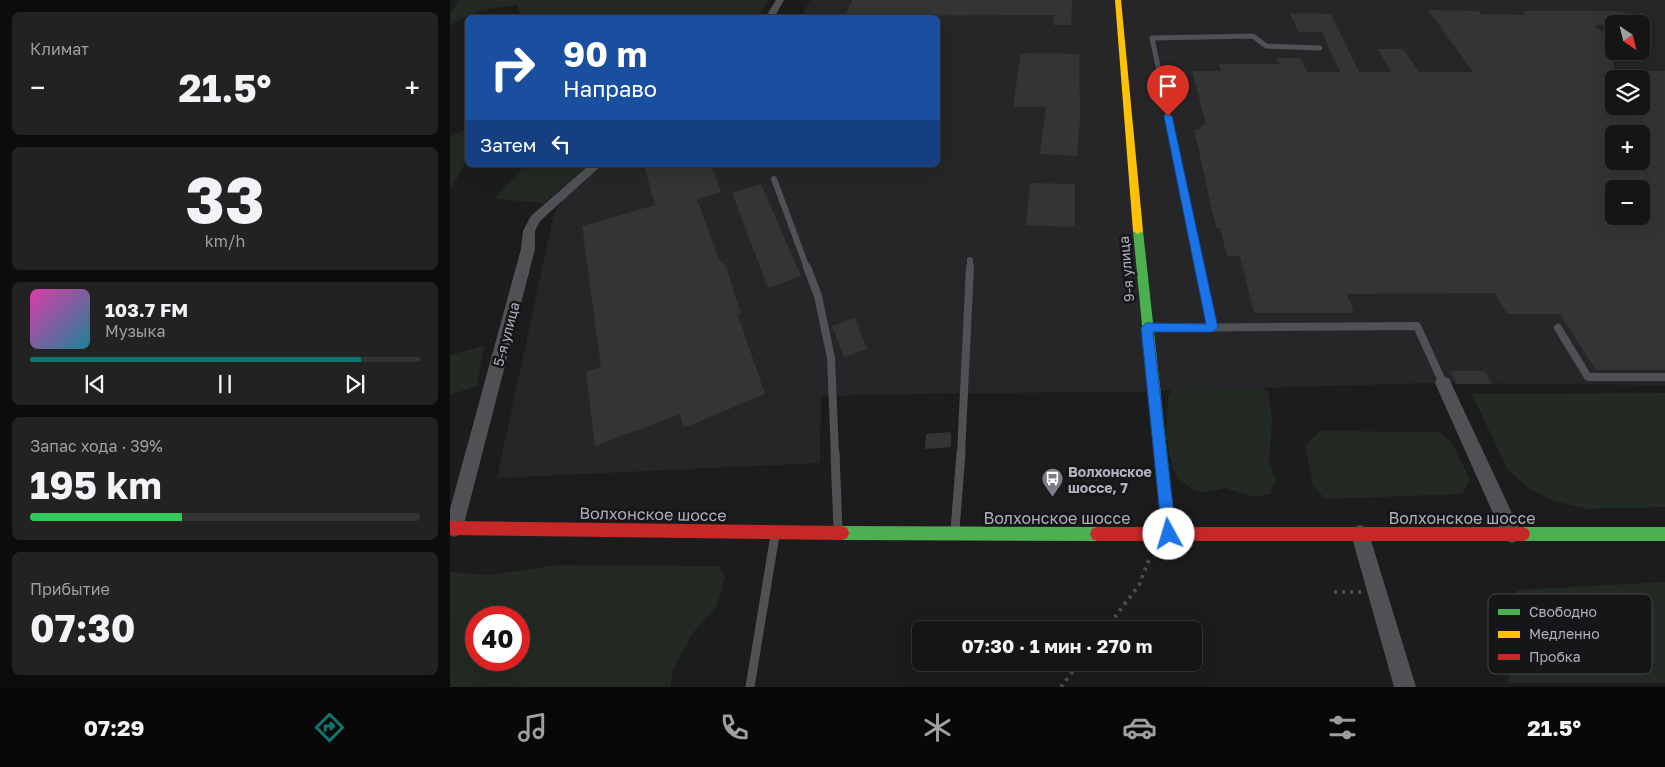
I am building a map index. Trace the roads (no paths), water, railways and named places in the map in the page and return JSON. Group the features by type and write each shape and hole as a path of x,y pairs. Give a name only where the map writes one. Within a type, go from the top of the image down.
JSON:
{"main road":[{"name":"9-я улица","path":"1118,0 1146,328 1169,534"},
{"name":"Волхонское шоссе","path":"452,528 954,534 1665,534"}],"street":[{"path":"771,15 780,0"},
{"name":"5-я улица","path":"452,528 528,249 529,231 535,218 594,167"},
{"path":"1443,383 1512,534"},
{"path":"1360,534 1405,687"}],"lane":[{"path":"1212,328 1152,38 1253,36 1266,46 1320,48"},
{"path":"774,179 818,296 831,358 838,532"},
{"path":"954,534 965,392 970,260"},
{"path":"1146,328 1417,326 1443,383"},
{"path":"1558,328 1588,377 1665,377"},
{"path":"750,687 775,533"}],"place":[{"name":"Волхонское шоссе, 7","path":"1052,498"}]}
